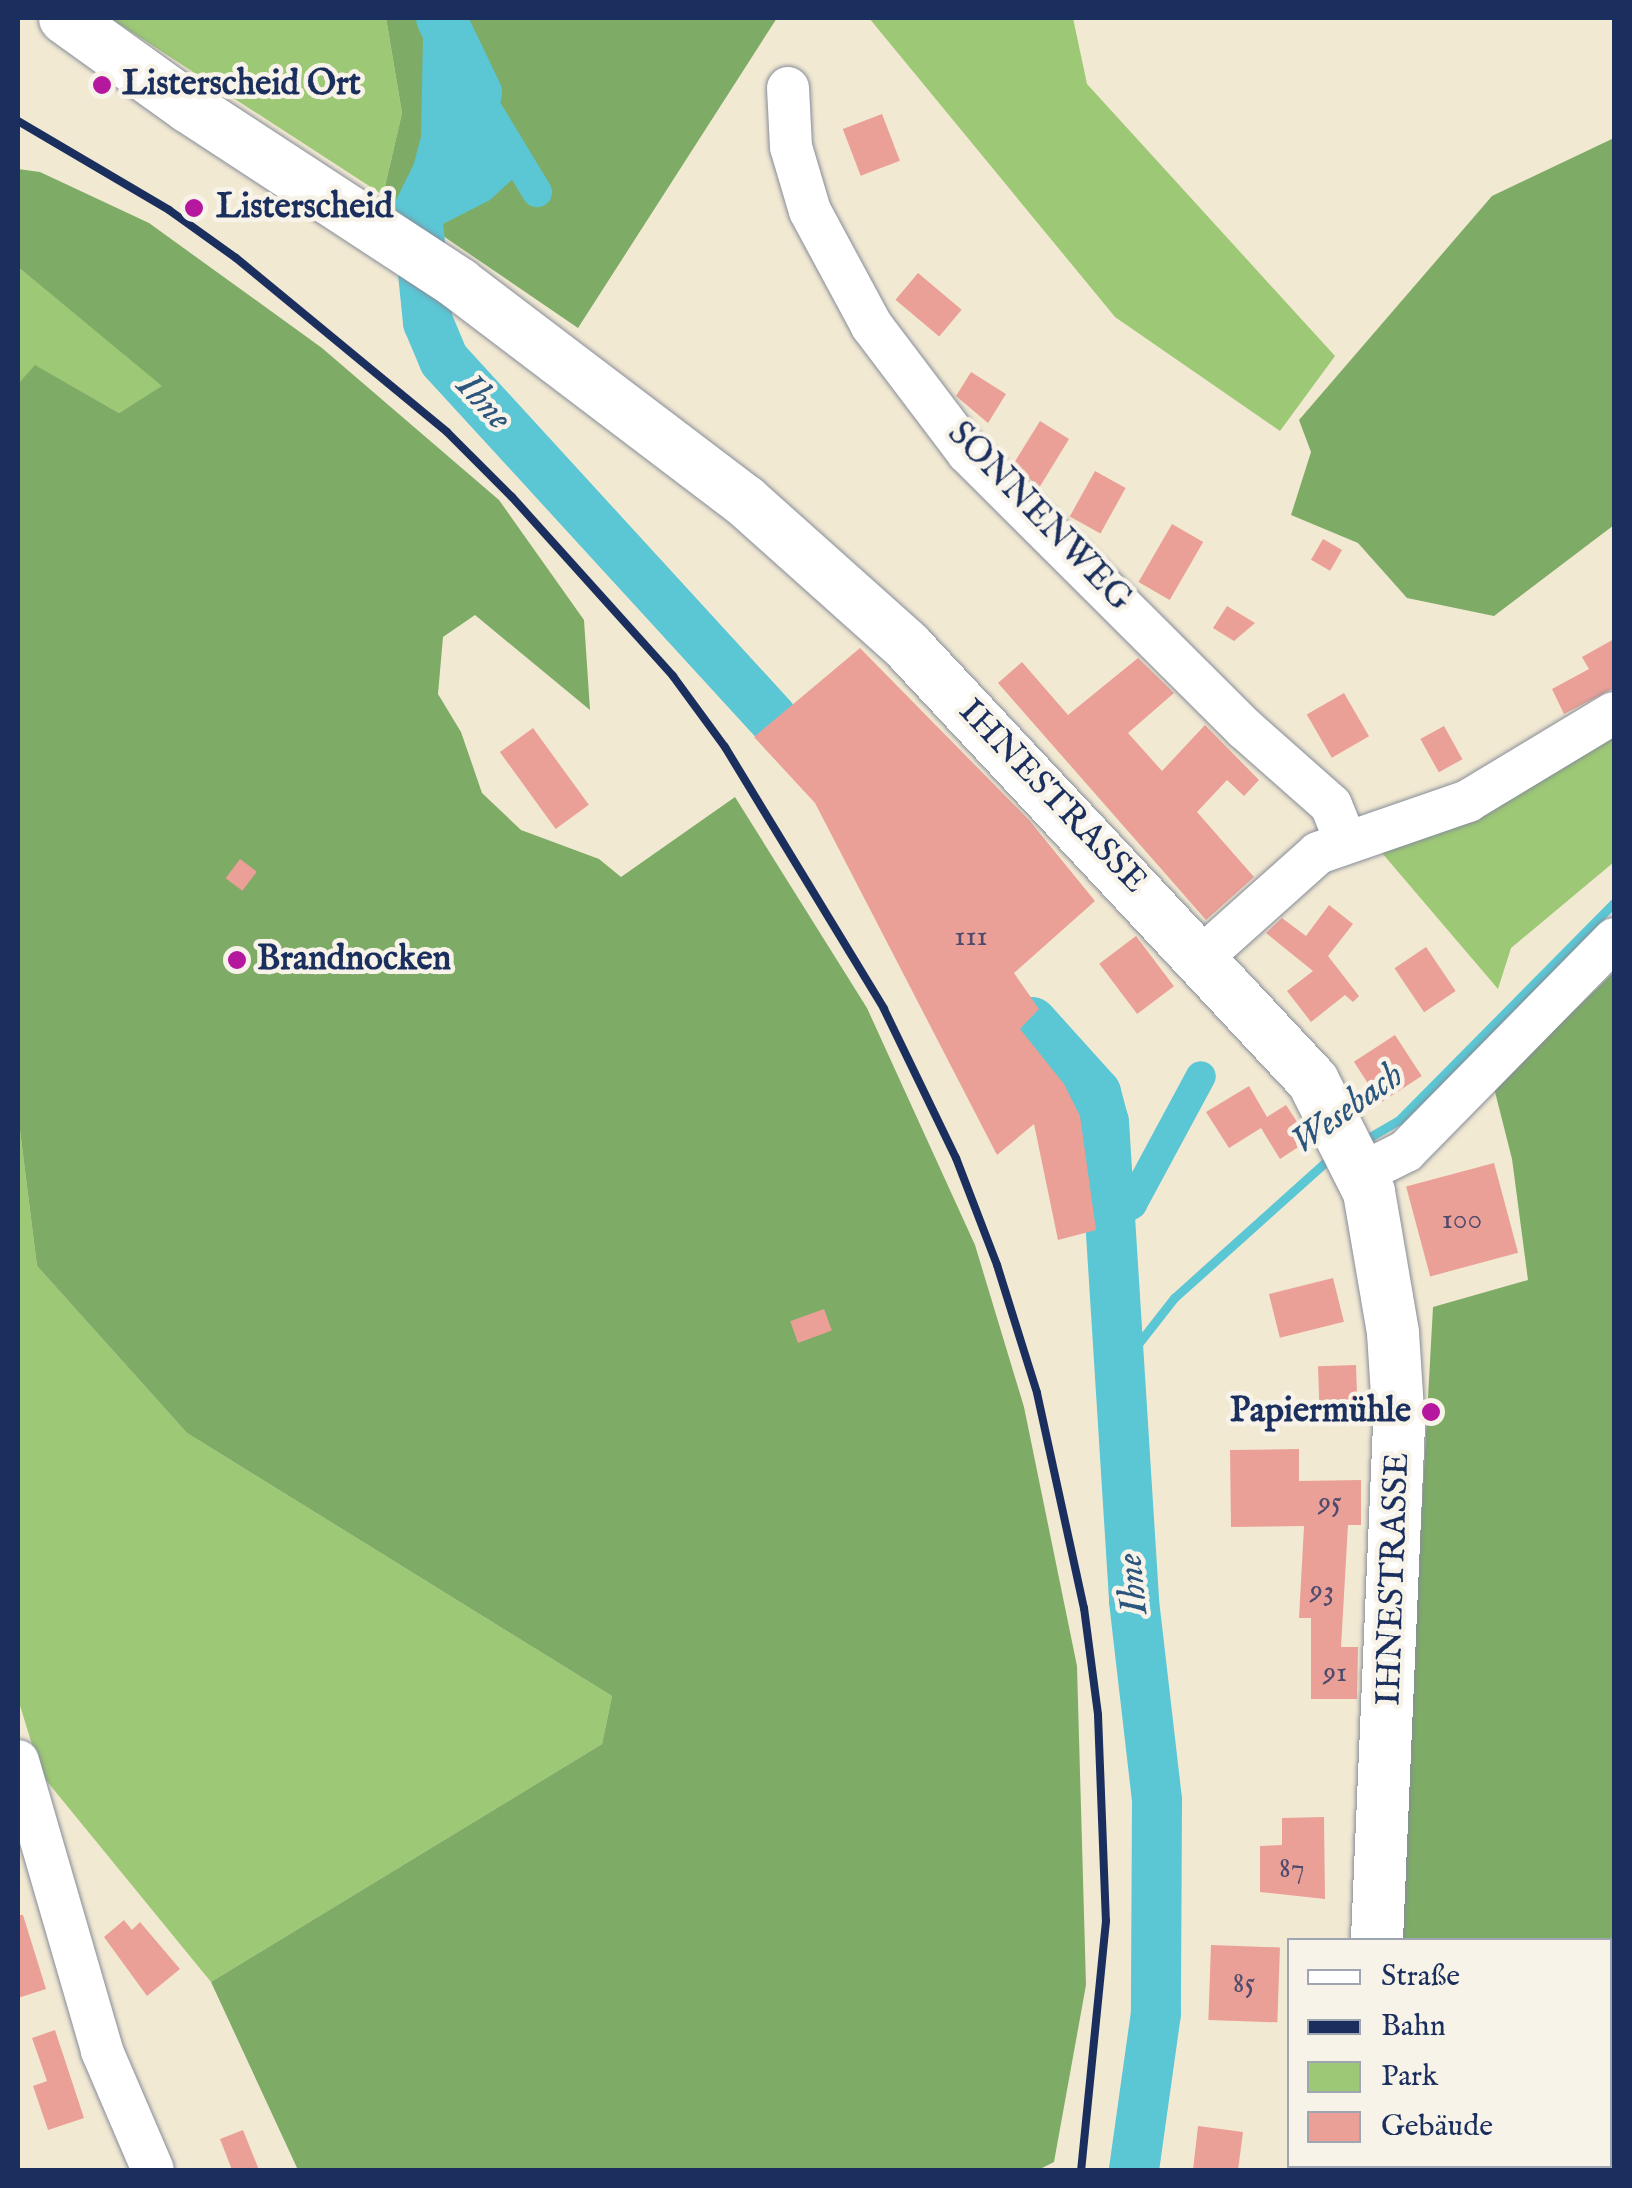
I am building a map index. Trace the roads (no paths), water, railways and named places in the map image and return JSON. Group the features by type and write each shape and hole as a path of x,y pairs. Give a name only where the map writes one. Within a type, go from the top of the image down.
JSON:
{"main road":[{"name":"IHNESTRASSE","path":"64,18 189,108 371,223 459,284 745,501 907,646 1203,956 1313,1081 1354,1156 1385,1261 1399,1425 1376,1938"}],"street":[{"name":"SONNENWEG","path":"788,88 791,148 810,211 872,326 968,453 1244,728 1331,805 1346,842"},
{"path":"1203,956 1318,853 1468,801 1614,713"},
{"path":"1354,1156 1406,1151 1614,939"},
{"path":"18,1761 102,2051 153,2170"}],"water":[{"path":"423,37 438,48 468,109 515,177 490,200 437,227 403,204 421,137"}],"waterway":[{"name":"Ihne","path":"441,18 477,93 417,214 428,322 444,360 772,718"},
{"path":"477,93 537,192"},
{"name":"Wesebach","path":"1363,1141 1399,1120 1614,903"},
{"name":"Ihne","path":"1032,1022 1096,1093 1104,1122 1134,1601 1157,1801 1156,2013 1134,2170"},
{"path":"1112,1217 1132,1204 1201,1076"},
{"name":"Wesebach","path":"1120,1367 1174,1298 1331,1157"}],"railway":[{"path":"18,121 169,210 236,258 447,432 512,497 673,676 725,747 884,1009 956,1158 997,1265 1037,1393 1084,1608 1098,1715 1106,1921 1081,2170"}],"place":[{"name":"Listerscheid Ort","path":"102,85"},
{"name":"Listerscheid","path":"194,208"},
{"name":"Brandnocken","path":"237,960"},
{"name":"Papiermühle","path":"1431,1412"}]}
